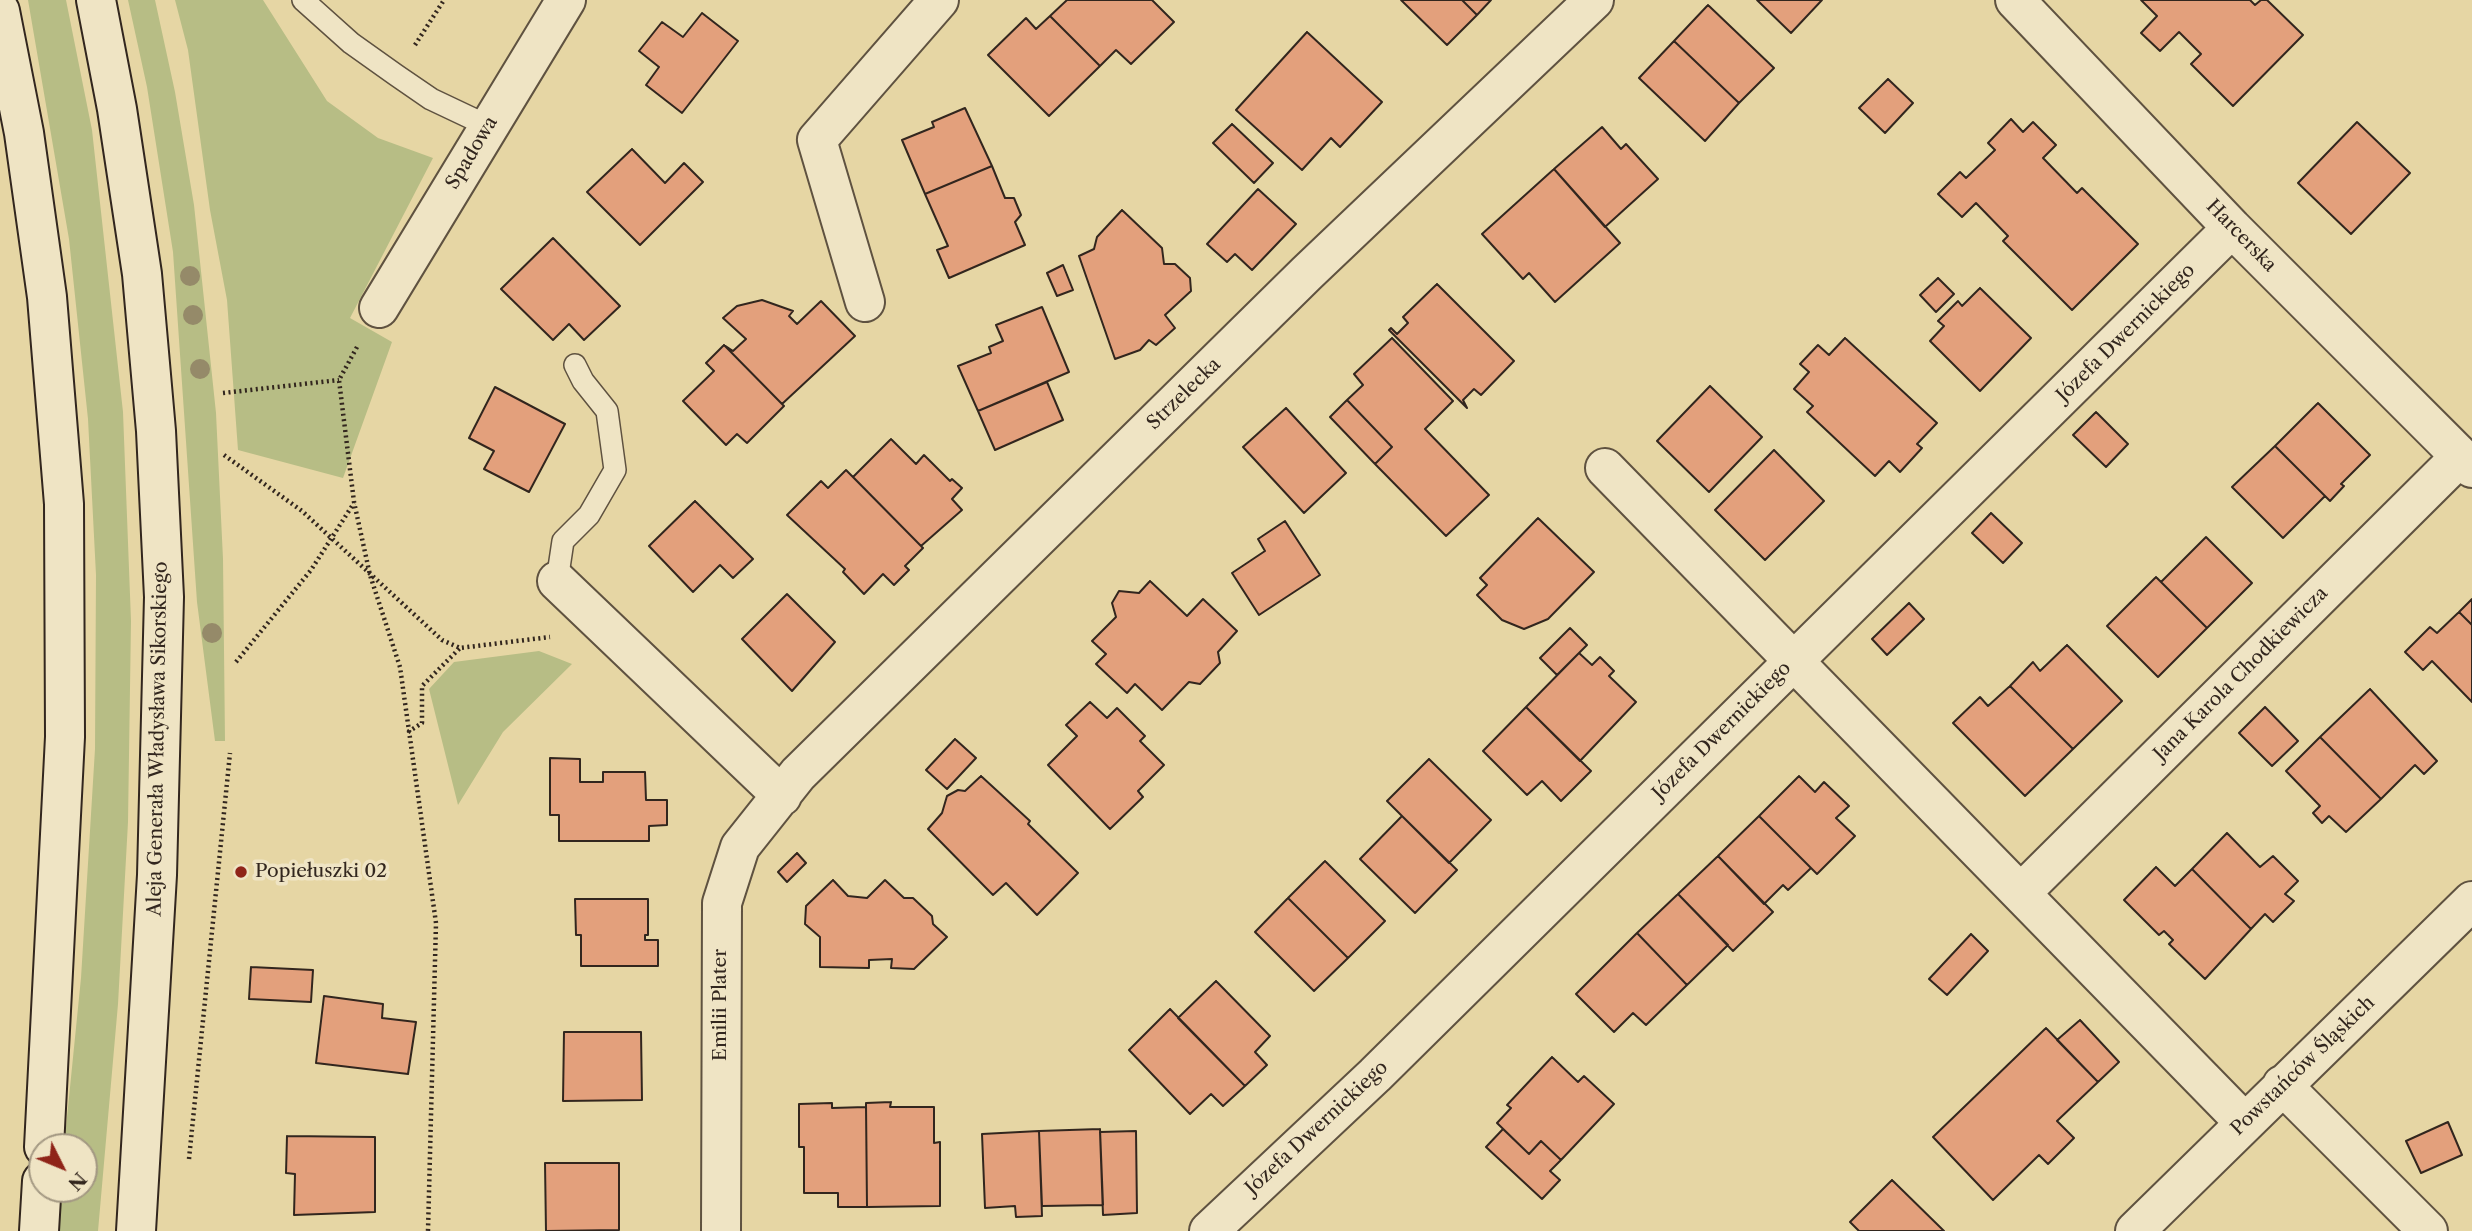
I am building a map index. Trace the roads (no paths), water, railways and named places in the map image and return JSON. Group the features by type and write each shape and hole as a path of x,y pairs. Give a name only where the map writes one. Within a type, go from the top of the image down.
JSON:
{"street":[{"name":"Aleja Generała Władysława Sikorskiego","path":"96,0 117,109 142,274 156,431 164,597 157,875 136,1231"},
{"name":"Spadowa","path":"379,307 566,0"},
{"path":"865,302 817,140 939,0"},
{"name":"Strzelecka","path":"782,796 807,765 1307,273 1594,0"},
{"name":"Harcerska","path":"2015,0 2232,228 2466,462"},
{"path":"0,11 24,133 43,261 58,400 64,505 66,726 45,1133"},
{"name":"Józefa Dwernickiego","path":"1209,1231 1375,1075 2232,228"},
{"name":"Jana Karola Chodkiewicza","path":"2022,892 2466,462"},
{"path":"1605,468 2245,1123"},
{"path":"557,581 782,796"},
{"name":"Emilii Plater","path":"721,1231 722,904 740,847 782,796"},
{"name":"Powstańców Śląskich","path":"2135,1231 2472,901"},
{"path":"2282,1085 2428,1231"},
{"path":"39,1231 41,1203"}],"lane":[{"path":"303,0 351,43 431,99 488,126"},
{"path":"557,581 563,541 589,515 615,470 607,411 583,381 575,365"}],"place":[{"name":"Popiełuszki 02","path":"241,872"}]}
